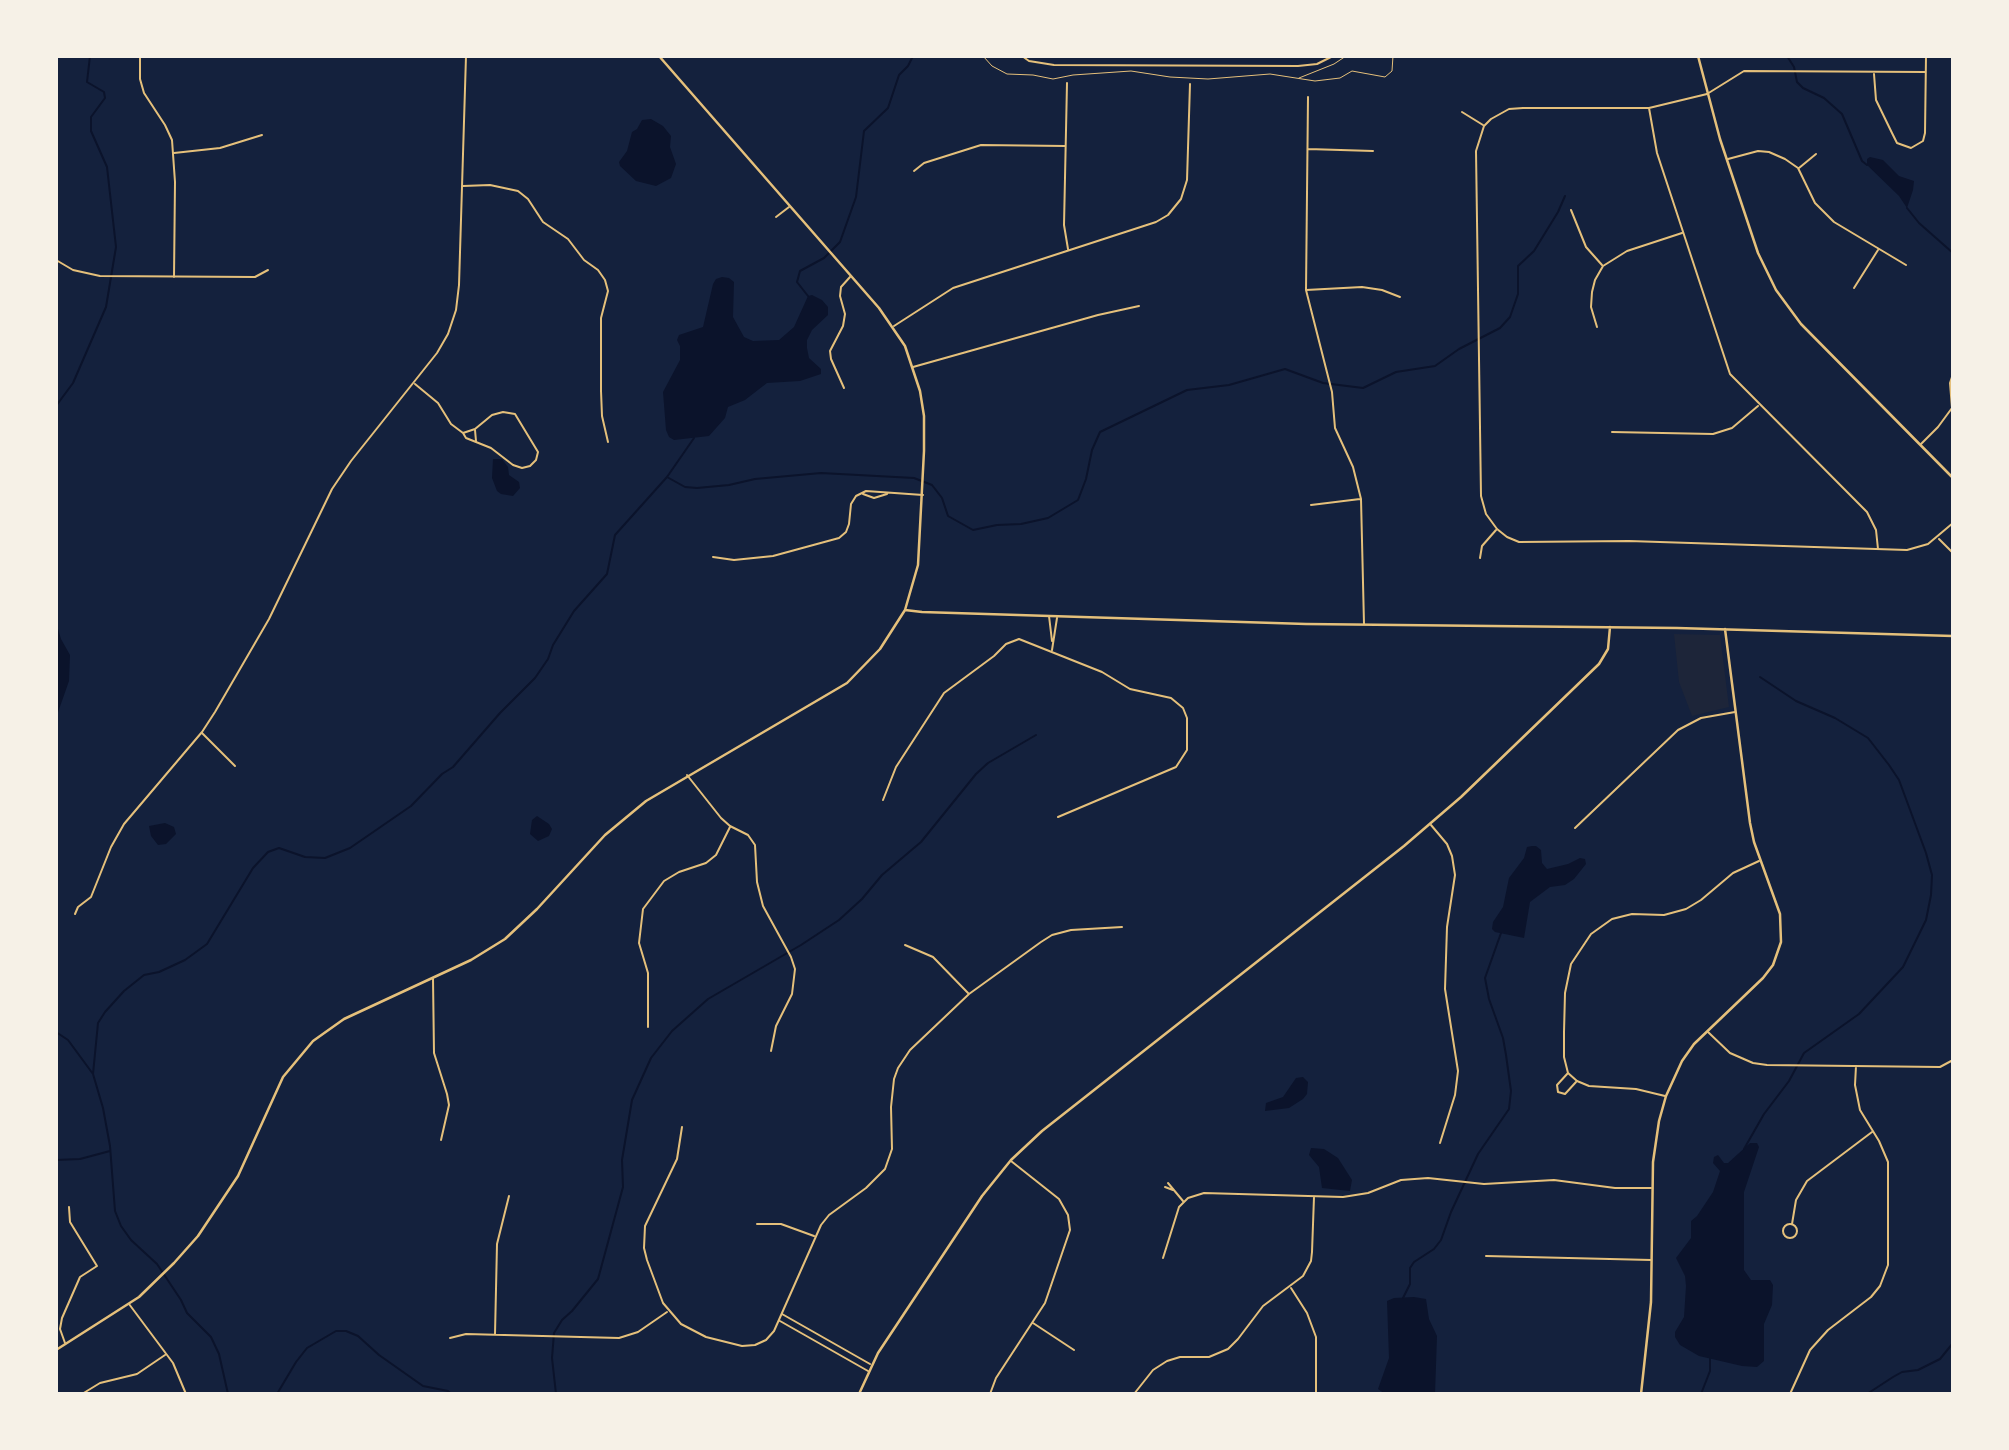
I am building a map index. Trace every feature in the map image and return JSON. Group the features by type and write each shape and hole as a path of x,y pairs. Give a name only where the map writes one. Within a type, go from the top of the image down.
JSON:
{"street":[{"path":"141,56 142,87 169,130 173,153 174,276"},
{"path":"75,914 78,907 91,897 111,847 124,824 202,732 269,619 332,489 443,343 456,310 459,285 466,56"},
{"path":"56,1350 129,1304 174,1263 205,1227 229,1192 246,1160 276,1088 304,1050 322,1033 344,1019 480,956 505,939 528,919 615,826 646,801 847,683 880,649 905,610 918,565 923,495 923,416 913,367 894,327 659,56"},
{"path":"1022,56 1029,61 1054,65 1302,66 1317,64 1333,56"},
{"path":"1698,56 1707,94 1758,253 1776,290 1801,324 1953,478"},
{"path":"1875,72 1876,100 1897,143 1911,148 1923,141 1925,133 1926,56"},
{"path":"1926,72 1744,71 1707,94 1649,108 1522,108 1501,113 1484,126 1476,151 1481,496 1486,514 1497,529 1519,542 1629,541 1907,550 1918,548 1938,538 1953,523"},
{"path":"1067,83 1064,225 1069,250"},
{"path":"894,327 953,288 1156,222 1168,215 1184,193 1187,180 1190,84"},
{"path":"1308,97 1306,290 1332,392 1335,428 1353,467 1361,499 1364,625"},
{"path":"1649,108 1653,139 1730,374 1867,512 1876,530 1878,550"},
{"path":"1462,112 1484,126"},
{"path":"173,153 220,148 262,135"},
{"path":"914,171 924,163 981,145 1066,146"},
{"path":"1308,149 1373,151"},
{"path":"1727,159 1758,151 1769,152 1785,159 1798,168 1821,211 1834,222 1906,265"},
{"path":"1798,168 1815,154"},
{"path":"462,186 489,185 522,194 543,222 568,239 606,280 608,291 601,318 601,391 602,416 608,442"},
{"path":"776,217 790,206"},
{"path":"1571,210 1586,247 1603,266"},
{"path":"1597,327 1591,307 1592,292 1603,266 1627,251 1683,233"},
{"path":"1854,288 1878,249"},
{"path":"56,260 85,274 255,277 268,270"},
{"path":"844,388 830,351 843,326 845,314 842,287 851,276"},
{"path":"1306,290 1362,287 1382,290 1400,297"},
{"path":"913,367 1139,306"},
{"path":"1920,445 1952,408 1950,383 1953,374"},
{"path":"414,383 438,403 450,424 466,438 491,448 513,465 522,468 530,466 536,460 538,452 515,414 503,412 492,415 475,429 463,433"},
{"path":"1612,432 1713,434 1739,424 1759,405"},
{"path":"475,429 477,442"},
{"path":"713,557 734,560 773,556 839,537 849,524 851,503 862,493 877,491 887,494 923,495"},
{"path":"862,493 874,498 887,494"},
{"path":"1311,505 1361,499"},
{"path":"1480,558 1482,547 1497,529"},
{"path":"1938,538 1953,553"},
{"path":"905,610 1364,625 1725,629 1953,636"},
{"path":"1049,616 1053,642"},
{"path":"1052,651 1057,616"},
{"path":"859,1394 871,1365 982,1196 1011,1160 1042,1131 1430,824 1489,772 1599,664 1608,649 1610,627"},
{"path":"1641,1394 1651,1302 1655,1142 1666,1096 1682,1061 1707,1031 1763,978 1773,965 1779,951 1782,932 1780,914 1750,823 1725,629"},
{"path":"883,800 896,767 949,688 1014,640 1025,640 1102,672 1130,689 1171,698 1183,708 1188,724 1187,750 1176,767 1058,817"},
{"path":"1575,828 1678,730 1702,718 1736,712"},
{"path":"202,732 235,766"},
{"path":"687,775 703,798 730,826 747,834 755,845 757,882 763,906 795,969 792,994 779,1019 771,1051"},
{"path":"1430,824 1447,844 1455,870 1447,927 1445,989 1458,1071 1455,1095 1440,1143"},
{"path":"648,1027 648,973 639,943 643,909 664,881 679,872 706,863 716,855 730,826"},
{"path":"1666,1096 1636,1089 1589,1086 1577,1082 1568,1073 1564,1057 1566,982 1574,957 1591,934 1604,923 1619,916 1664,915 1686,909 1733,873 1760,860"},
{"path":"682,1127 677,1159 649,1216 644,1236 647,1260 658,1294 668,1311 681,1324 696,1333 743,1346 755,1345 766,1340 774,1331 815,1236 830,1215 866,1188 885,1169 892,1149 892,1090 898,1068 910,1050 969,994 1052,935 1071,930 1122,927"},
{"path":"905,945 933,957 969,994"},
{"path":"433,978 434,1053 449,1105 441,1140"},
{"path":"1707,1031 1730,1053 1753,1063 1940,1067 1953,1060"},
{"path":"1790,1394 1818,1339 1871,1297 1885,1274 1889,1257 1889,1172 1884,1152 1858,1102 1856,1066"},
{"path":"1568,1073 1557,1085 1558,1092 1565,1094 1577,1082"},
{"path":"1792,1224 1796,1200 1807,1181 1872,1132"},
{"path":"990,1394 996,1378 1052,1290 1069,1237 1070,1222 1059,1199 1011,1160"},
{"path":"1163,1258 1175,1215 1193,1195 1204,1193 1356,1196 1401,1180 1428,1178 1484,1184 1554,1180 1615,1188 1652,1188"},
{"path":"1168,1183 1184,1202"},
{"path":"1165,1187 1174,1191"},
{"path":"495,1335 497,1244 509,1196"},
{"path":"1134,1394 1153,1370 1167,1361 1180,1357 1209,1357 1228,1349 1264,1306 1303,1276 1311,1261 1314,1196"},
{"path":"66,1343 60,1329 62,1318 80,1278 97,1266 70,1222 69,1207"},
{"path":"757,1224 781,1224 815,1236"},
{"path":"1787,1224 1792,1224 1796,1227 1797,1234 1789,1238 1783,1230 1787,1224"},
{"path":"1486,1256 1652,1260"},
{"path":"1291,1287 1307,1313 1316,1337 1316,1394"},
{"path":"129,1304 167,1354 186,1394"},
{"path":"450,1338 466,1334 619,1338 638,1332 668,1311"},
{"path":"782,1314 871,1365"},
{"path":"779,1320 868,1371"},
{"path":"1032,1323 1074,1350"},
{"path":"82,1394 100,1383 137,1374 167,1354"}],"path":[{"path":"984,56 992,66 1007,74 1053,79 1131,71 1208,79 1270,74 1297,79 1328,80 1340,78 1352,71 1385,77 1392,71 1393,56"},
{"path":"1297,79 1334,64 1346,56"}],"shaded area":[{"path":"651,119 663,126 671,136 670,147 676,164 671,178 656,186 636,181 619,162 627,151 632,132 642,120"},
{"path":"1870,157 1883,160 1899,176 1914,181 1907,208 1899,196 1867,165 1867,159"},
{"path":"722,277 734,282 733,317 744,337 753,341 779,340 794,327 808,296 822,300 828,307 828,315 812,330 807,340 809,358 821,369 821,374 800,381 767,383 745,400 728,407 725,418 709,436 674,440 666,430 663,392 680,360 677,340 679,335 703,327 713,284 716,279"},
{"path":"493,459 502,459 508,467 509,475 519,482 520,488 513,496 497,491 492,478"},
{"path":"56,622 70,655 69,681 56,718"},
{"path":"1674,634 1720,635 1729,707 1692,716 1679,682"},
{"path":"537,816 552,829 549,836 538,841 530,834 532,820"},
{"path":"165,823 174,827 176,834 166,844 158,845 151,836 149,826"},
{"path":"1536,846 1541,850 1542,863 1547,869 1580,858 1585,859 1586,864 1574,879 1565,885 1550,887 1530,902 1524,938 1495,932 1492,929 1493,922 1503,907 1509,878 1524,858 1527,847"},
{"path":"1303,1077 1308,1082 1307,1094 1303,1099 1289,1108 1265,1111 1266,1103 1283,1097 1296,1078"},
{"path":"1750,1143 1757,1143 1759,1147 1744,1192 1744,1270 1751,1280 1770,1280 1773,1285 1772,1305 1764,1324 1764,1361 1757,1367 1699,1356 1680,1345 1675,1337 1684,1317 1686,1286 1685,1276 1676,1258 1691,1238 1691,1221 1713,1192 1720,1171 1713,1163 1714,1157 1718,1155 1724,1163 1728,1163"},
{"path":"1311,1148 1324,1149 1338,1158 1352,1180 1350,1191 1322,1188 1319,1167 1309,1155"},
{"path":"1414,1297 1426,1299 1429,1319 1437,1336 1435,1394 1385,1394 1378,1389 1389,1358 1387,1301"}],"waterway":[{"path":"56,406 73,383 106,307 116,247 107,167 91,131 91,117 105,98 104,92 87,82 90,56"},
{"path":"808,296 797,282 800,271 824,258 840,242 856,197 864,131 888,108 899,75 913,56"},
{"path":"1787,56 1794,67 1797,82 1803,88 1824,98 1842,114 1862,161 1867,165"},
{"path":"667,477 685,487 697,488 821,473 914,478 932,485 942,498 948,516 973,530 1048,518 1078,500 1100,432 1187,390 1229,385 1285,369 1323,383 1363,388 1396,372 1435,366 1459,349 1500,328 1510,317 1518,294 1518,266 1534,251 1565,196"},
{"path":"1907,208 1919,223 1953,253"},
{"path":"93,1074 98,1023 105,1012 124,991 144,975 159,972 185,960 207,944 253,868 268,852 279,848 305,857 325,858 350,848 411,806 442,774 453,767 535,678 574,611 607,574 615,535 667,477 694,438"},
{"path":"1744,1149 1764,1114 1789,1081 1804,1053 1859,1014 1903,967 1926,920 1932,875 1899,780 1868,738 1835,718 1796,701 1760,677"},
{"path":"556,1394 552,1358 554,1333 598,1279 623,1187 622,1160 632,1100 651,1058 672,1031 708,999 839,920 862,899 882,875 921,842 976,774 988,763 1036,735"},
{"path":"1403,1298 1410,1284 1410,1268 1441,1240 1478,1154 1509,1109 1511,1091 1503,1038 1489,999 1485,978 1501,933"},
{"path":"56,1032 68,1040 93,1074 103,1108 110,1146 115,1211 121,1226 131,1240 157,1264 187,1313 211,1337 219,1354 228,1394"},
{"path":"56,1160 80,1159 110,1151"},
{"path":"277,1394 307,1348 336,1331 346,1331 358,1336 379,1355 423,1386 451,1394"},
{"path":"1867,1394 1902,1372 1918,1370 1940,1359 1953,1343"},
{"path":"1701,1394 1710,1371 1710,1359"}]}
